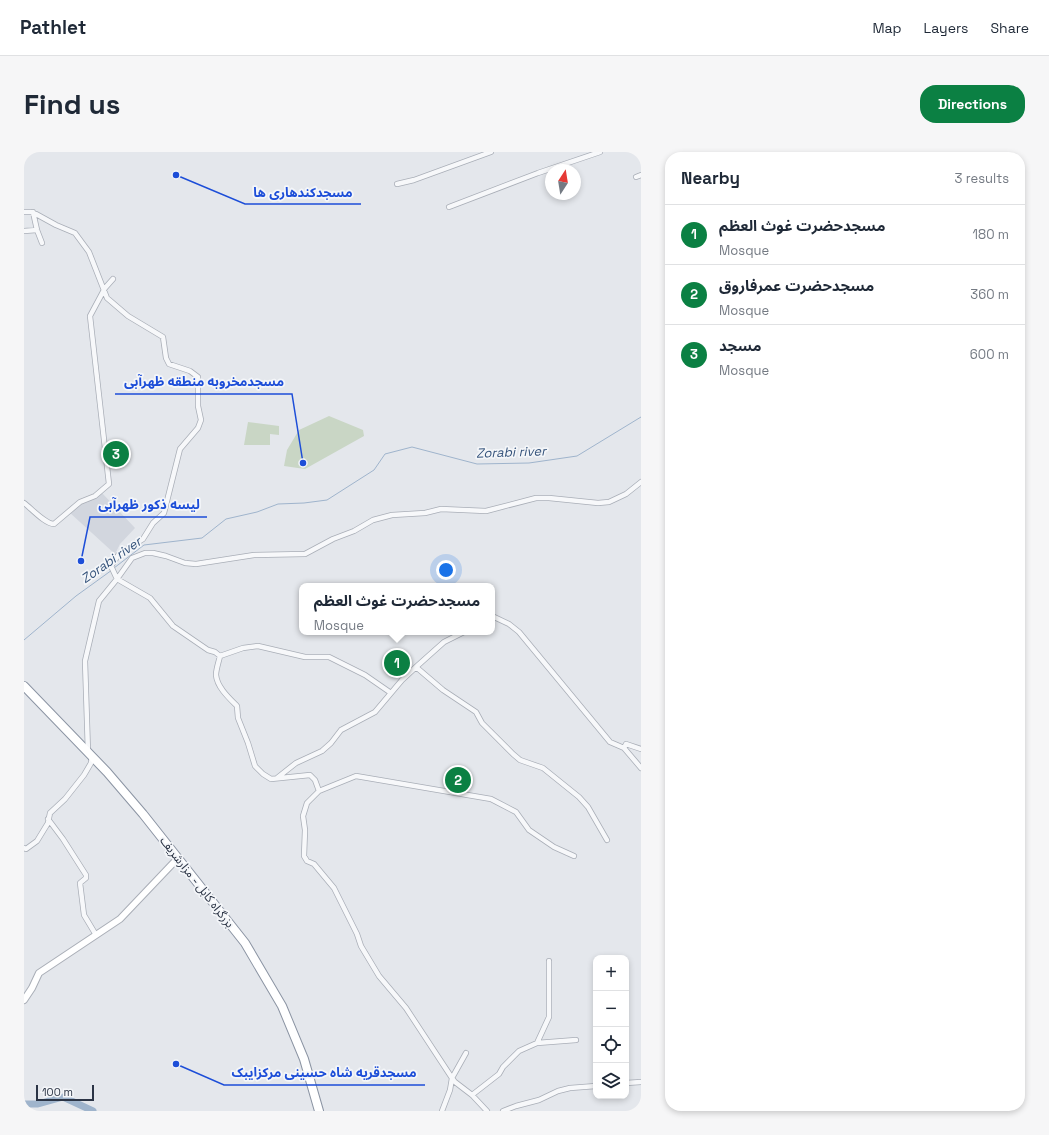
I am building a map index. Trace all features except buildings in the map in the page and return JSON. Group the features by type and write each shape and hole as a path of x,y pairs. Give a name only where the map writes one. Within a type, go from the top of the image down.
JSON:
{"highway":[{"name":"بزرگراه کابل - مزارشریف","path":"24,686 107,772 143,814 245,943 282,1006 304,1059 319,1111"}],"street":[{"path":"396,184 414,180 490,152"},
{"path":"449,207 538,173 599,152"},
{"path":"24,212 33,212 75,234 89,252 104,292 111,303 128,316 163,337 166,358 169,364 190,371 198,377 198,406 201,420 198,428 180,450 164,513 153,523 143,539 119,554 111,566 117,579 150,598 173,626 191,640 220,656"},
{"path":"33,212 42,243"},
{"path":"24,231 37,230"},
{"path":"24,503 44,520 54,524 80,502 95,496 109,484 90,316 113,279"},
{"path":"24,848 26,849 37,841 48,823 50,813 84,775 91,763 85,661 99,601 132,558 145,553 166,556 185,563 196,564 254,555 305,554 333,539 354,531 372,520 392,515 425,513 441,510 486,512 536,498 598,503 609,502 626,494 641,482"},
{"path":"495,617 509,624 518,632 610,742 624,748 641,768"},
{"path":"277,778 296,762 322,750 331,743 341,730 375,712 416,667 444,642 458,635"},
{"path":"220,656 243,648 258,646 306,656 329,657 365,675 391,693"},
{"path":"220,656 216,675 219,686 237,706 238,718 248,742 255,766 271,779 310,775 315,780 319,791"},
{"path":"416,667 443,690 476,712 482,724 520,760 543,768 579,797 588,807 607,840"},
{"path":"624,748 626,744 641,749"},
{"path":"487,1111 472,1095 454,1082 406,1008 379,976 361,946 357,934 334,888 314,864 306,861 304,856 305,830 303,816 307,803 319,791 356,776 491,799 516,812 528,830 554,847 574,856"},
{"path":"48,819 86,875 86,878 80,883 84,915 96,935"},
{"path":"24,1000 39,973 120,919 178,858"},
{"path":"537,1043 549,1018 549,961"},
{"path":"472,1095 499,1074 503,1067 519,1051 537,1043 576,1040"},
{"path":"442,1111 450,1090 452,1078 466,1053"},
{"path":"629,1083 641,1082"},
{"path":"503,1111 539,1100 558,1091 570,1088 593,1086"}],"shaded area":[{"path":"102,493 135,528 120,544 115,554 69,512 83,499 87,502"}],"green space":[{"path":"329,416 363,430 364,436 305,469 284,466 287,450 299,430"},
{"path":"248,422 279,426 279,435 270,434 270,445 244,445"}],"waterway":[{"name":"Zorabi river","path":"114,568 144,545 202,538 226,519 257,512 278,504 327,500 374,470 385,454 412,447 477,464 529,463 577,456 641,417"},
{"name":"Zorabi river","path":"24,640 76,596 112,570"},
{"path":"24,1104 38,1104 63,1097 93,1111"}],"place":[{"name":"مسجدکندهاری ها","path":"176,175"},
{"name":"مسجد","path":"116,454"},
{"name":"مسجدمخروبه منطقه ظهرآبی","path":"303,463"},
{"name":"لیسه ذکور ظهرآبی","path":"81,561"},
{"name":"مسجدحضرت غوث العظم","path":"397,663"},
{"name":"مسجدحضرت عمرفاروق","path":"458,780"},
{"name":"مسجدقریه شاه حسینی مرکزایبک","path":"176,1064"}]}
